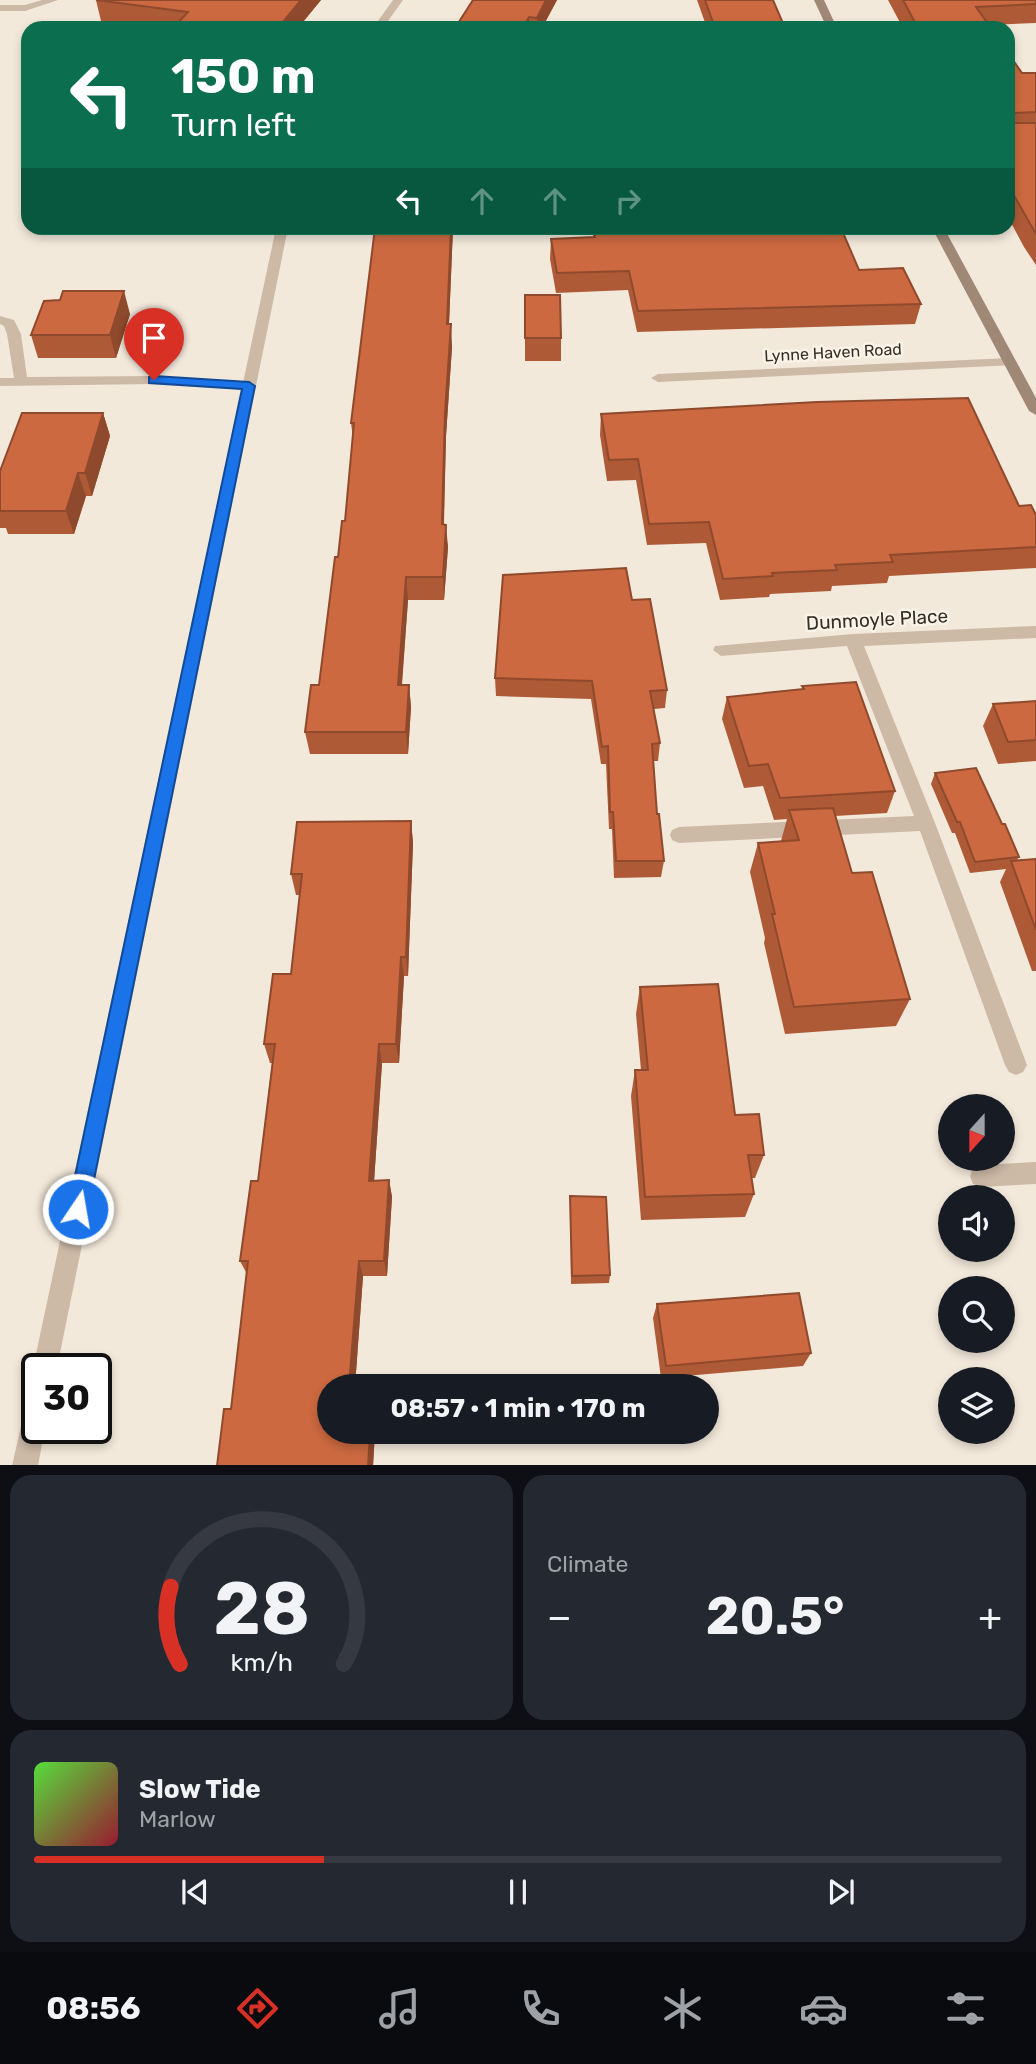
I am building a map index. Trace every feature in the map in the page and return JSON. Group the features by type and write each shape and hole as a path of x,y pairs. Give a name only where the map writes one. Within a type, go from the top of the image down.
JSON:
{"street":[{"path":"0,8 25,8 53,0"},
{"path":"383,21 398,0"},
{"path":"819,0 829,21"},
{"path":"48,1353 281,235"},
{"path":"942,235 1036,411"},
{"path":"0,320 9,323 14,334 21,382"},
{"name":"Lynne Haven Road","path":"658,378 1010,362"},
{"path":"0,382 154,380 249,386"},
{"name":"Dunmoyle Place","path":"721,650 853,640 1036,632"},
{"path":"853,640 926,824 1016,1065"},
{"path":"679,835 926,824"},
{"path":"981,1176 1036,1173"},
{"path":"25,1465 29,1444"}],"building":[{"path":"96,0 301,0 284,21 180,21 188,12"},
{"path":"473,0 546,0 537,18 529,17 527,21 460,21"},
{"path":"705,0 773,0 782,21 712,21"},
{"path":"903,0 1036,0 1036,4 976,7 986,21 914,21"},
{"path":"1015,63 1022,73 1036,73 1036,112 1015,113"},
{"path":"1015,123 1036,123 1036,234 1015,197"},
{"path":"374,235 451,235 447,324 451,324 445,413 442,524 446,525 443,577 406,577 398,685 409,685 406,732 305,732 311,685 319,685 335,557 338,557 342,521 345,521 354,423 351,423"},
{"path":"844,235 859,270 903,268 921,304 638,311 629,271 557,273 551,239"},
{"path":"63,291 124,291 110,335 31,335 44,301 60,300"},
{"path":"525,295 560,295 561,338 525,338"},
{"path":"968,398 1019,506 1031,505 1036,515 1036,547 890,555 893,562 835,565 837,570 772,573 773,576 723,579 709,522 649,524 638,459 609,460 601,414 817,402"},
{"path":"22,413 103,413 85,473 78,473 66,511 0,511 0,471"},
{"path":"626,568 632,600 650,599 667,690 650,691 660,743 652,744 657,814 664,861 616,861 613,812 610,812 608,746 602,747 592,681 495,678 503,575"},
{"path":"856,682 895,791 780,798 768,764 749,766 727,697 804,689 802,686"},
{"path":"1036,701 1036,740 1008,742 993,704"},
{"path":"976,768 1019,857 975,862 960,822 957,822 935,773"},
{"path":"833,808 852,873 872,872 910,999 794,1007 758,843 799,840 789,810"},
{"path":"411,821 406,957 401,957 396,1044 379,1044 369,1181 389,1180 384,1261 359,1261 350,1374 317,1374 317,1444 369,1444 368,1465 217,1465 224,1409 231,1409 248,1261 240,1261 251,1181 258,1181 275,1044 264,1044 273,974 291,974 302,874 291,874 297,822"},
{"path":"1036,859 1036,930 1011,861"},
{"path":"718,984 735,1115 759,1114 764,1155 748,1155 754,1194 645,1197 635,1070 648,1070 640,987"},
{"path":"570,1196 606,1197 610,1275 572,1276"},
{"path":"799,1293 811,1353 666,1366 657,1304"}],"route":[{"path":"78,1209 249,386 154,380"}]}
